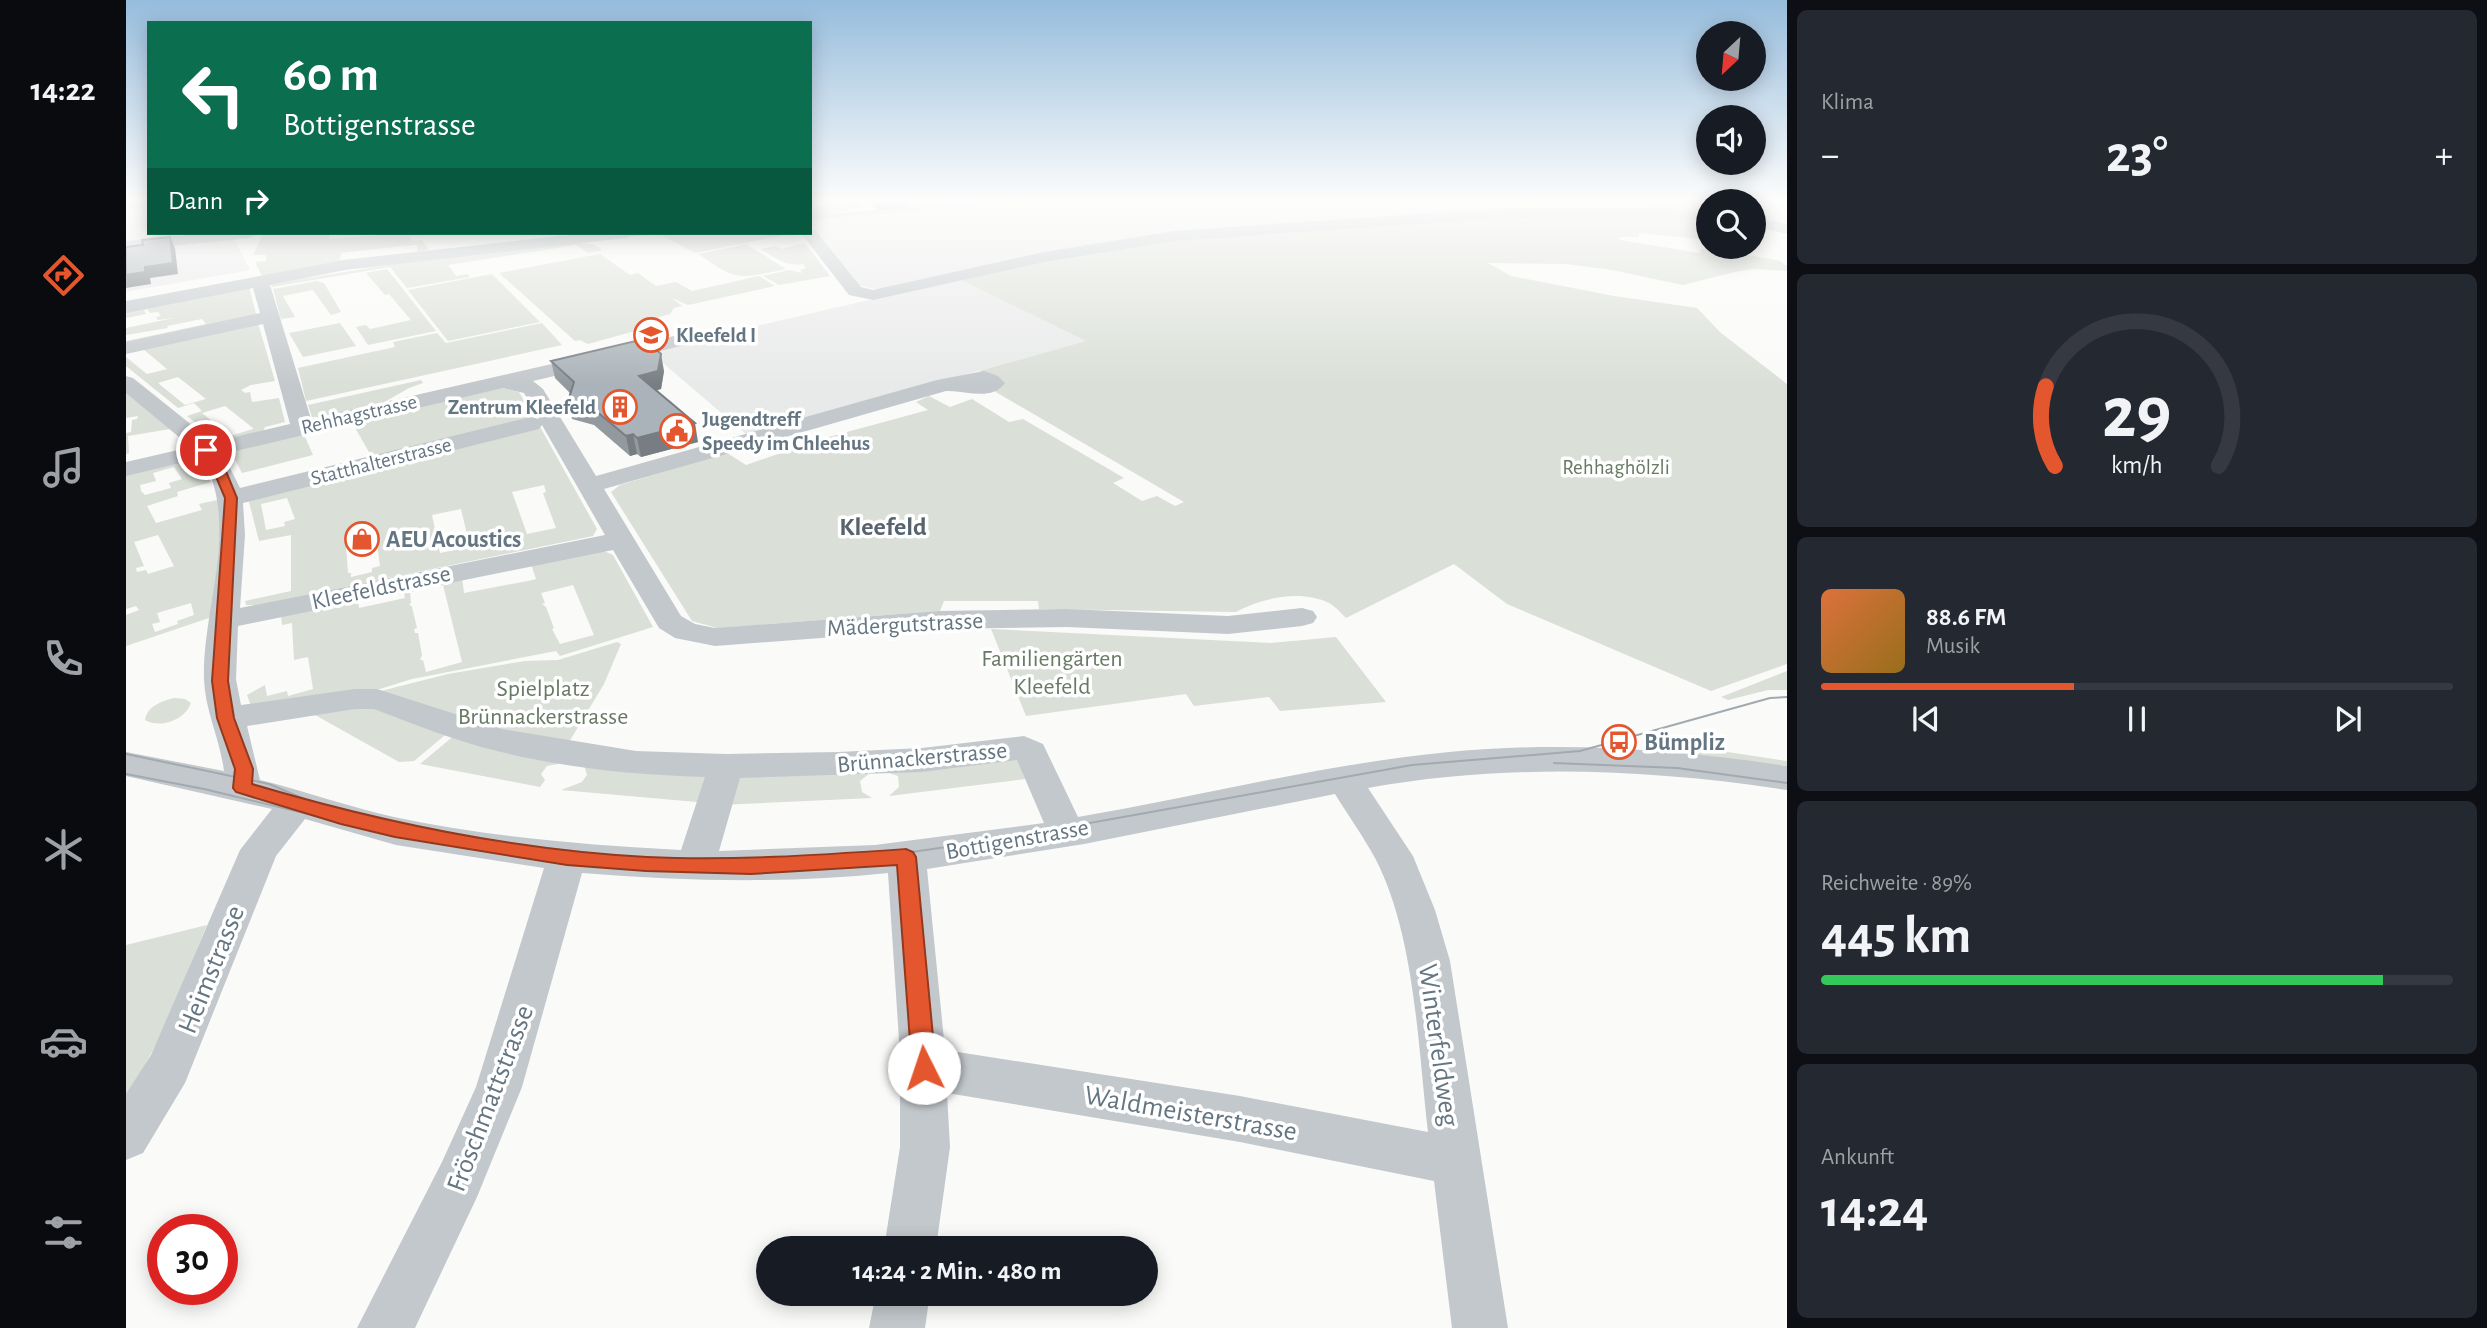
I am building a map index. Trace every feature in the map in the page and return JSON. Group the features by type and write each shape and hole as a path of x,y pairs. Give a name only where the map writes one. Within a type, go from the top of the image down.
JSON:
{"street":[{"path":"126,306 350,263"},
{"path":"832,263 856,292 880,295 1018,263"},
{"path":"260,280 268,317 285,363 302,427"},
{"path":"126,348 268,317"},
{"name":"Rehhagstrasse","path":"126,469 674,342"},
{"path":"126,382 215,459 231,498 220,681 226,718 244,769 242,788"},
{"name":"Mädergutstrasse","path":"504,382 532,389 670,622 686,632 708,637 939,620 1067,618 1228,625 1302,617"},
{"path":"588,486 945,385 967,384"},
{"name":"Statthalterstrasse","path":"231,498 531,424"},
{"name":"Kleefeldstrasse","path":"223,620 430,576 621,540"},
{"name":"Brünnackerstrasse","path":"226,718 355,699 377,699 469,732 533,748 619,761 726,766 893,762 1024,748 1031,752 1066,831"},
{"name":"Bottigenstrasse","path":"126,764 242,788 395,830 567,857 695,866 809,864 906,857 1450,764 1577,759 1682,764 1787,778"},
{"path":"695,866 726,766"},
{"name":"Winterfeldweg","path":"1344,780 1394,856 1415,910 1429,961 1480,1328"},
{"name":"Heimstrasse","path":"126,1137 169,1068 253,861 270,835 297,804"},
{"name":"Fröschmattstrasse","path":"384,1328 457,1185 499,1087 517,1034 567,857"},
{"path":"906,857 924,1068 925,1147 912,1236"},
{"name":"Waldmeisterstrasse","path":"924,1068 1240,1119 1457,1161"},
{"path":"897,1328 901,1306"}],"shaded area":[{"path":"126,263 246,263 250,270 126,292"},
{"path":"839,263 1076,263 883,291 857,285"},
{"path":"959,279 1087,341 747,435 649,351"}],"green space":[{"path":"255,263 345,263 262,276"},
{"path":"400,263 461,263 448,265 456,276 467,274 470,277 407,288 390,267 272,287 271,284"},
{"path":"552,263 613,263 630,275 638,273 656,286 676,282 692,291 759,276 775,286 688,305 672,298 682,306 674,308 670,314 639,323 635,331 588,344 575,341 499,273"},
{"path":"712,263 776,263 786,269 749,276 723,270"},
{"path":"787,263 820,263 830,276 779,285 763,276 789,270 803,273 800,270 806,268 803,264"},
{"name":"Rehhaghölzli","path":"1030,263 1783,263 1787,266 1787,271 1753,269 1683,285 1612,270 1567,264 1488,263 1511,276 1614,296 1697,308 1721,333 1787,384 1787,664 1711,691 1507,604 1454,564 1346,618 1329,603 1294,596 1269,599 1236,612 1039,609 1038,601 944,601 940,611 717,628 692,621 611,492 620,485 727,453 746,465 784,452 768,442 799,445 928,410 916,402 929,396 950,407 972,399 1009,422 1023,419 1124,478 1113,483 1142,501 1157,496 1175,506 1184,502 989,388 993,376 979,371 1086,341 959,279"},
{"path":"387,269 436,331 368,345 356,327 366,325 370,329 411,320 366,273"},
{"path":"492,274 540,322 448,341 408,290"},
{"path":"317,281 324,283 341,312 331,315 313,290 283,296 295,317 281,319 273,289"},
{"path":"234,286 249,287 256,314 254,317 126,344 126,341 206,324 202,319 126,335 126,328 174,318 158,320 156,317 161,316 158,312 150,313 147,309 144,310 146,314 126,318 126,308"},
{"path":"258,323 275,381 251,385 241,390 250,392 252,402 279,398 285,422 265,427 263,432 217,440 187,416 202,411 194,403 178,408 126,366 126,357 147,374 167,369 143,349 126,353 126,349","holes":["178,377 206,399 185,405 158,383","225,406 253,428 253,429 230,436 202,413"]},
{"path":"340,323 356,346 303,357 289,333"},
{"path":"542,323 562,345 306,401 298,368 395,347 393,342 437,333 446,343"},
{"path":"421,380 423,383 381,404 322,417 312,417 308,405"},
{"path":"503,388 519,392 535,419 373,459 350,419"},
{"path":"126,391 170,429 128,436 129,453 126,454 126,433 131,432 132,420 138,416 126,418"},
{"path":"539,425 597,529 593,536 257,605 246,605 245,601 291,591 291,535 259,541 248,498","holes":["544,485 546,492 543,493 556,528 527,534 512,492","287,498 295,519 284,522 285,526 266,530 261,504","461,509 470,547 440,553 432,515","375,527 380,566 372,568 372,572 351,577 351,573 348,573 345,533"]},
{"path":"302,430 313,455 242,473 231,452"},
{"path":"190,461 201,463 211,482 177,492 178,496 147,506 156,523 202,510 199,504 222,499 222,515 212,617 126,646 126,615 139,610 136,606 126,609 126,475","holes":["174,467 182,479 169,483 171,488 145,495 141,491 140,485 156,481 153,473","158,535 174,566 148,574 146,570 137,572 136,568 144,566 134,542","191,603 194,615 155,632 152,624 160,622 157,613"]},
{"path":"604,551 613,555 653,627 560,656 556,651 412,679 364,694 251,706 247,695 265,685 267,696 287,691 288,696 313,689 308,657 294,660 292,623 282,625 281,616 358,599 359,608 405,598 403,589 462,577 464,593 533,580 536,579 531,564","holes":["443,585 462,662 426,672 423,660 420,660 422,655 418,633 415,633 414,629 417,628 409,604 410,592","573,585 594,635 560,644 552,629 554,628 546,607 542,604 545,603 541,593"]},
{"name":"Familiengärten Kleefeld","path":"991,629 1271,643 1336,637 1386,702 1280,711 1269,697 1194,706 1186,694 1026,716"},
{"name":"Spielplatz Brünnackerstrasse","path":"617,642 621,644 604,684 566,747 369,694 448,674 525,661 558,660"},
{"path":"1787,671 1787,690 1768,690 1728,700 1721,697"},
{"path":"174,698 185,699 191,703 178,718 158,724 145,720 152,708"},
{"path":"372,703 450,731 414,761 399,762 308,711"},
{"path":"456,734 562,759 558,764 547,766 541,774 545,780 540,787 420,764"},
{"path":"1697,737 1713,739 1708,749 1787,761 1787,766 1648,749"},
{"path":"1016,754 1025,779 889,796 899,787 898,776 886,772"},
{"path":"583,762 706,772 708,803 561,790 582,782 587,775"},
{"path":"870,773 860,781 862,792 872,798 720,805 732,777"},
{"path":"207,925 161,1035 126,1100 126,945"}],"building":[{"path":"126,263 173,263 145,267 145,272 126,275"},
{"name":"Zentrum Kleefeld","path":"644,339 661,354 658,371 639,376 695,423 637,438 633,434 626,436 590,406 568,401 574,382 551,361"}],"tram line":[{"path":"126,754 269,784 321,806 362,818 487,841 647,860 808,860 905,853 995,840 1412,765 1580,751 1770,698 1787,697"},
{"path":"1554,763 1677,768 1787,783"},
{"path":"126,774 204,789 341,822"}],"place":[{"name":"Kleefeld I","path":"651,335"},
{"name":"Zentrum Kleefeld","path":"620,407"},
{"name":"Jugendtreff Speedy im Chleehus","path":"677,431"},
{"name":"AEU Acoustics","path":"362,539"},
{"name":"Bümpliz","path":"1619,742"}],"district":[{"name":"Kleefeld","path":"883,526"}],"route":[{"path":"206,450 215,459 231,498 220,681 226,718 244,769 242,788 341,818 395,830 567,857 646,864 751,866 906,857 924,1068"}]}
